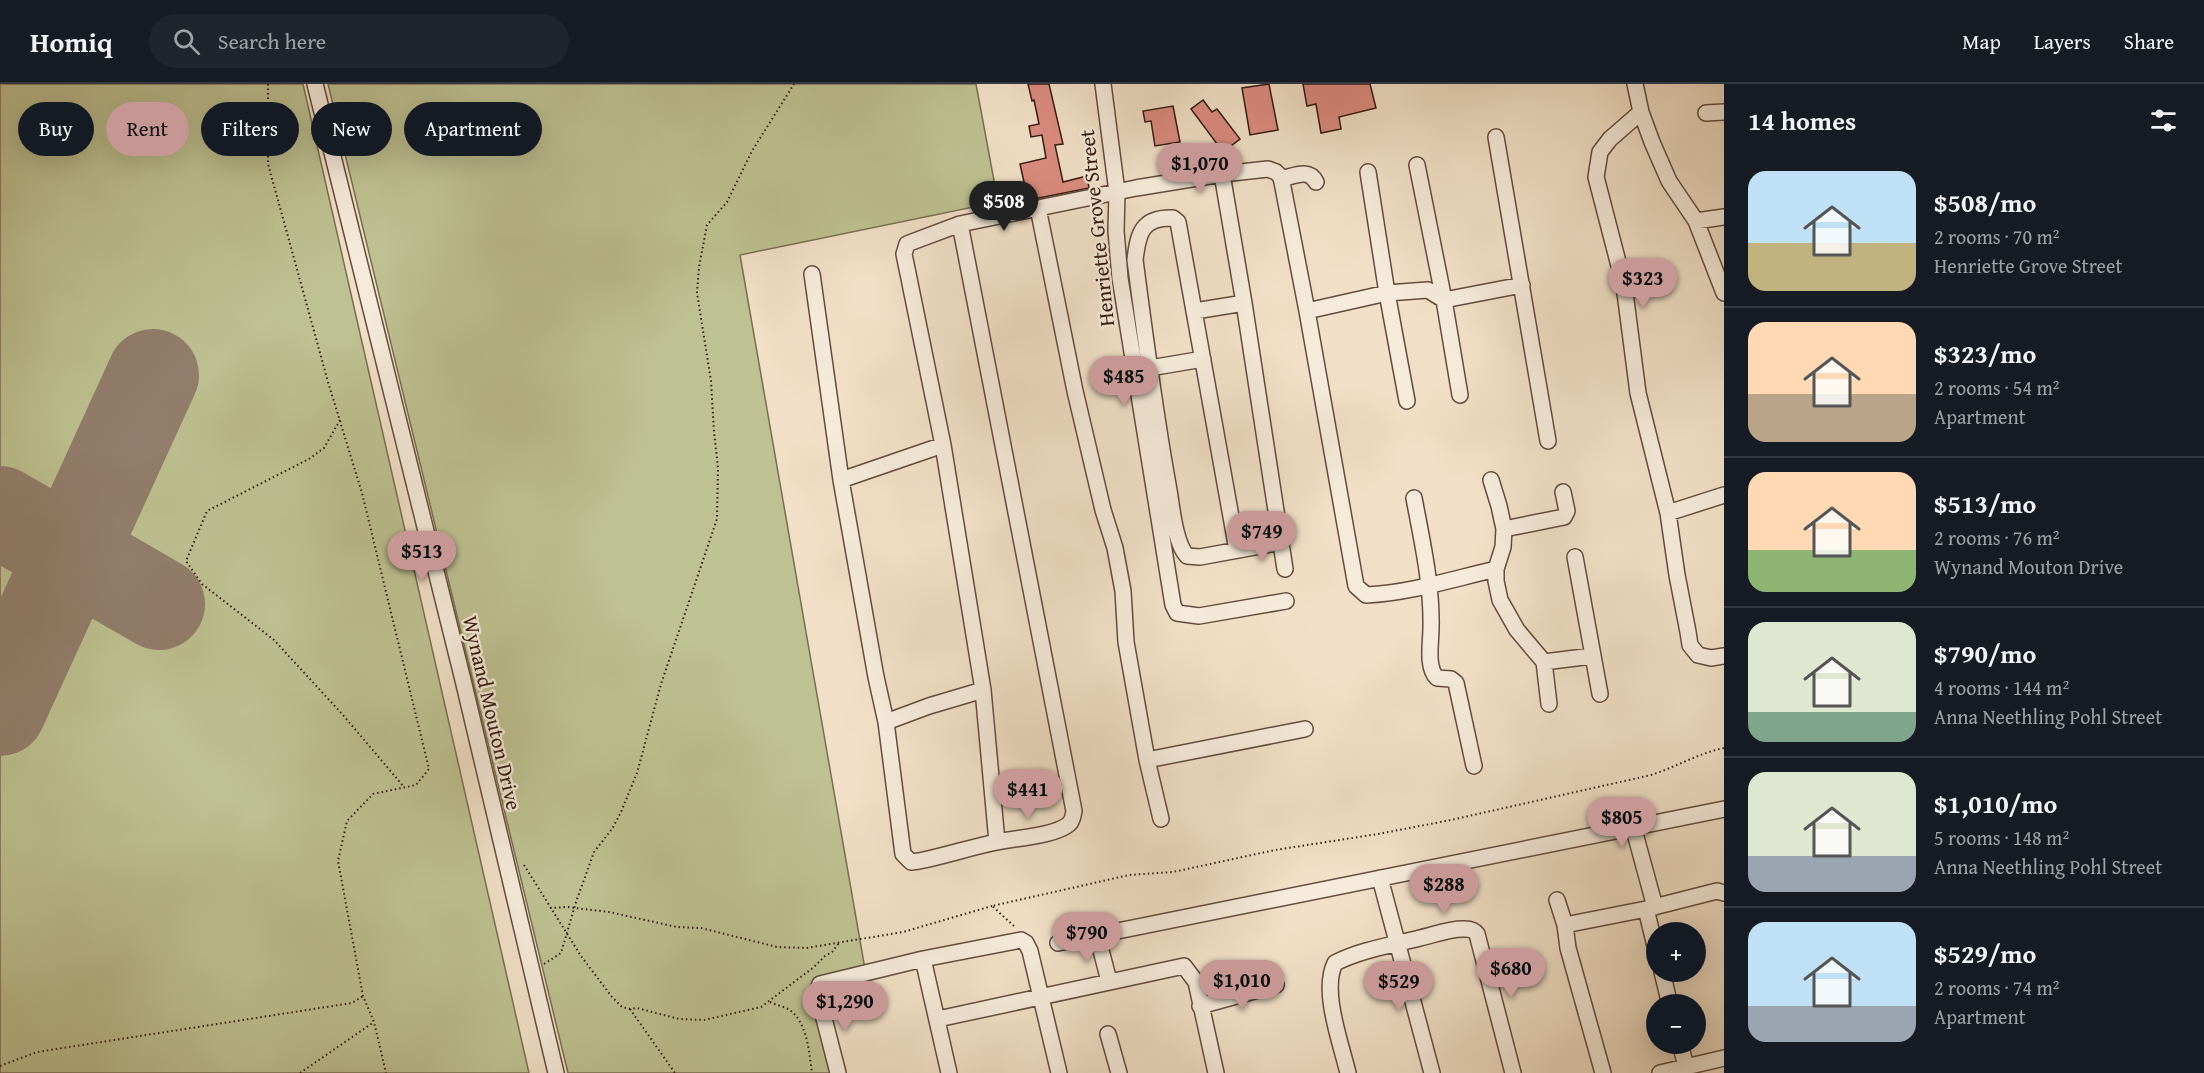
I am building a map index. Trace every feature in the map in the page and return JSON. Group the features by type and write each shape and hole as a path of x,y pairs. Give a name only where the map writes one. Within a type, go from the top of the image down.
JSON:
{"street":[{"name":"Wynand Mouton Drive","path":"315,84 463,680 556,1073"},
{"name":"Henriette Grove Street","path":"1103,84 1117,192 1116,231 1120,278 1173,605 1178,613 1198,616 1286,601"},
{"path":"1635,84 1641,112 1669,181 1696,221 1724,293"},
{"path":"1641,112 1610,139 1600,152 1596,177 1624,285 1638,393 1668,513 1690,645 1698,655 1704,657 1724,656"},
{"path":"1706,113 1724,112"},
{"path":"1496,137 1548,441"},
{"path":"1417,165 1460,395"},
{"path":"997,842 983,690 943,446 906,267 904,254 907,244 960,224 1117,192 1221,174 1273,170 1279,174 1281,179 1356,586 1366,595 1400,591 1496,569"},
{"path":"1368,172 1407,401"},
{"path":"1281,179 1308,173 1316,182"},
{"path":"1221,174 1244,303 1285,569"},
{"path":"1038,208 1075,391 1103,510 1115,548 1123,591 1126,642 1161,819"},
{"path":"1696,221 1724,217"},
{"path":"1237,550 1178,222 1173,218 1158,218 1151,221 1139,235 1135,260 1175,523 1184,552 1187,556 1200,557 1282,542"},
{"path":"812,274 841,480 886,722 903,854 911,862 919,861 997,842 1017,840 1062,827 1069,824 1074,811 960,224"},
{"path":"1307,311 1387,293 1428,291 1444,300 1522,285"},
{"path":"1195,311 1244,303"},
{"path":"1150,368 1203,359"},
{"path":"841,480 943,446"},
{"path":"1491,480 1504,530 1503,547 1496,569 1497,587 1506,612 1517,630 1544,662 1549,704"},
{"path":"1504,530 1564,518 1567,511 1563,492"},
{"path":"1668,513 1724,495"},
{"path":"1414,498 1430,584 1430,647 1433,674 1437,678 1451,679 1456,683 1474,766"},
{"path":"1575,557 1600,694"},
{"path":"1544,662 1592,656"},
{"path":"886,722 928,706 983,690"},
{"path":"1148,760 1305,729"},
{"path":"1058,943 1724,809"},
{"path":"1633,826 1652,922"},
{"path":"1380,878 1432,1073"},
{"path":"1565,925 1650,908 1717,891 1724,893"},
{"path":"1557,900 1600,1069 1603,1073"},
{"path":"1348,1073 1331,999 1329,982 1335,963 1344,958 1456,929 1475,931 1513,1073"},
{"path":"1097,935 1109,981"},
{"path":"838,1073 818,986 824,982 923,959 1021,940 1028,945 1030,951 1059,1073"},
{"path":"923,959 949,1073"},
{"path":"938,1019 1184,966 1196,982 1216,1073"},
{"path":"1200,1006 1276,985"},
{"path":"1108,1034 1119,1073"},
{"path":"1683,1054 1686,1066"},
{"path":"1660,1073 1724,1058"}],"path":[{"path":"268,84 268,164 362,493 429,769 416,784 373,794 347,821 338,861 363,996 374,1022 386,1073"},
{"path":"544,964 561,953 594,852 612,829 637,773 661,684 717,519 718,468 711,381 697,294 699,267 708,225 727,202 752,151 794,84"},
{"path":"340,420 324,448 309,459 207,511 186,561 202,584 274,640 343,715 404,787"},
{"path":"550,908 609,912 677,927 701,928 777,947 806,948 903,932 992,906 1129,875 1173,872 1285,848 1451,820 1651,775 1676,767 1713,750 1724,748"},
{"path":"524,865 566,933 612,997 622,1007 630,1009 644,1009 679,1019 704,1020 750,1011 769,1002 832,952 839,943"},
{"path":"992,906 1018,930 1021,940"},
{"path":"0,1066 38,1052 352,1003 363,996"},
{"path":"769,1002 791,1010 801,1023 812,1073"},
{"path":"630,1009 675,1073"},
{"path":"300,1073 374,1022"}],"green space":[{"path":"0,84 303,84 311,119 311,156 319,156 529,1073 0,1073"},
{"path":"328,84 976,84 998,202 740,255 865,969 814,982 837,1073 568,1073 345,156 392,156 392,102 332,102"}],"building":[{"path":"1028,84 1049,84 1063,144 1055,145 1063,182 1087,176 1089,188 1019,202 1017,193 1026,191 1020,164 1046,158 1042,135 1031,137 1029,126 1039,124"},
{"path":"1269,84 1278,130 1250,135 1242,88"},
{"path":"1303,84 1370,84 1376,108 1339,117 1341,129 1321,133 1316,104 1307,106"},
{"path":"1203,100 1212,112 1217,109 1240,139 1223,152 1191,109"},
{"path":"1173,106 1180,142 1155,146 1151,121 1145,122 1143,111"}],"runway":[{"path":"0,710 153,375"},
{"path":"0,512 159,604"}]}
